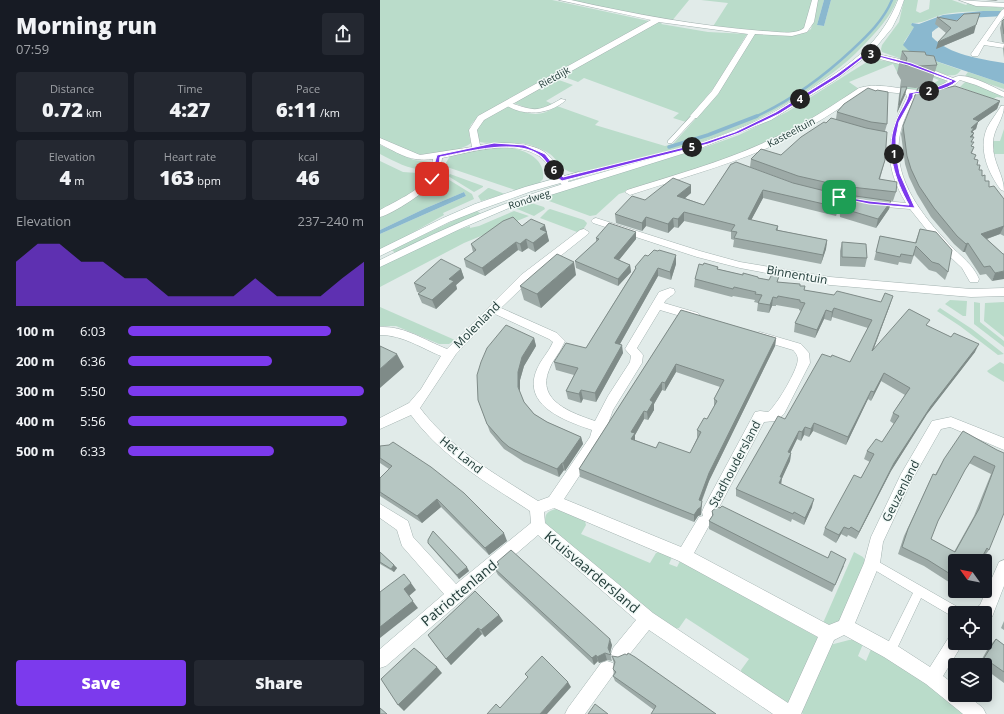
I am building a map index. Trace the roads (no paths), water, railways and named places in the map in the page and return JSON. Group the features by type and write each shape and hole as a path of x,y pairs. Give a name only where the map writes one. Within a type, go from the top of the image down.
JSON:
{"street":[{"path":"562,0 657,20 714,29 793,33 807,30 816,0"},
{"name":"Rondweg","path":"380,253 446,220 475,208 677,154 737,132 778,113 839,75 867,53 894,18 901,0"},
{"path":"962,0 976,4 1004,5"},
{"path":"975,54 996,28 1004,11"},
{"name":"Rietdijk","path":"476,148 473,130 476,123 481,118 657,20"},
{"path":"694,116 715,92 753,32"},
{"path":"983,43 1004,46"},
{"path":"867,53 910,64 955,82 979,83 1004,95"},
{"name":"Kasteeltuin","path":"630,192 726,160 782,138 821,120 862,90 878,89 910,94 933,90 955,82"},
{"path":"910,94 911,97 890,137 897,174 904,191 928,227 969,269 974,279"},
{"path":"1002,105 991,129 989,154 990,162 1004,188"},
{"path":"380,141 419,158 438,156 494,145 524,147 543,155 564,183"},
{"path":"380,214 423,188 432,179 436,171 438,156"},
{"path":"726,160 736,166"},
{"name":"Rondweg","path":"380,264 461,225 564,183"},
{"path":"861,201 913,206"},
{"name":"Binnentuin","path":"596,221 697,254 740,265 830,281 957,292 1004,292"},
{"name":"Molenland","path":"380,424 412,407 448,354 525,278 584,232"},
{"path":"537,508 554,502 596,439 598,427 603,415 636,363 637,355 631,349 663,295 670,292"},
{"path":"657,305 709,321"},
{"path":"493,309 553,336 559,341 557,348 541,373 540,387 543,398 552,407 565,415 598,427"},
{"path":"380,331 388,330 400,332 448,354"},
{"name":"Stadhoudersland","path":"684,556 707,517 760,416 770,417 779,410 804,363 803,353 797,347 746,332"},
{"name":"Het Land","path":"412,407 422,422 466,463 537,508"},
{"name":"Geuzenland","path":"844,627 872,563 876,542 906,478 937,425 951,422 1004,444"},
{"path":"554,502 684,556 828,634"},
{"name":"Kruisvaardersland","path":"537,508 538,526 647,619 789,714"},
{"path":"380,510 403,526 408,541 454,595"},
{"name":"Patriottenland","path":"380,660 454,595 538,526"},
{"path":"988,606 1004,568"},
{"path":"619,654 647,619"},
{"path":"792,714 828,634 844,627 890,651 932,678 977,714"},
{"path":"932,678 950,650"},
{"path":"574,714 608,669"}],"lane":[{"path":"507,104 531,113 537,113 544,111 563,100"},
{"path":"670,142 694,116"},
{"path":"872,563 948,608"},
{"path":"890,651 919,591"}],"water":[{"path":"824,0 831,0 824,26 817,25"},
{"path":"983,11 1004,11 1004,16 976,17 957,20 932,32 932,37 947,48 956,52 976,58 1004,63 1004,84 918,55 908,50 903,45 914,27 911,25 912,23 919,24 943,15"},
{"path":"464,192 466,196 380,234 380,230"}],"waterway":[{"path":"757,116 794,96 841,60 875,27 884,15 892,0"},
{"path":"669,147 708,135 757,116"}]}
